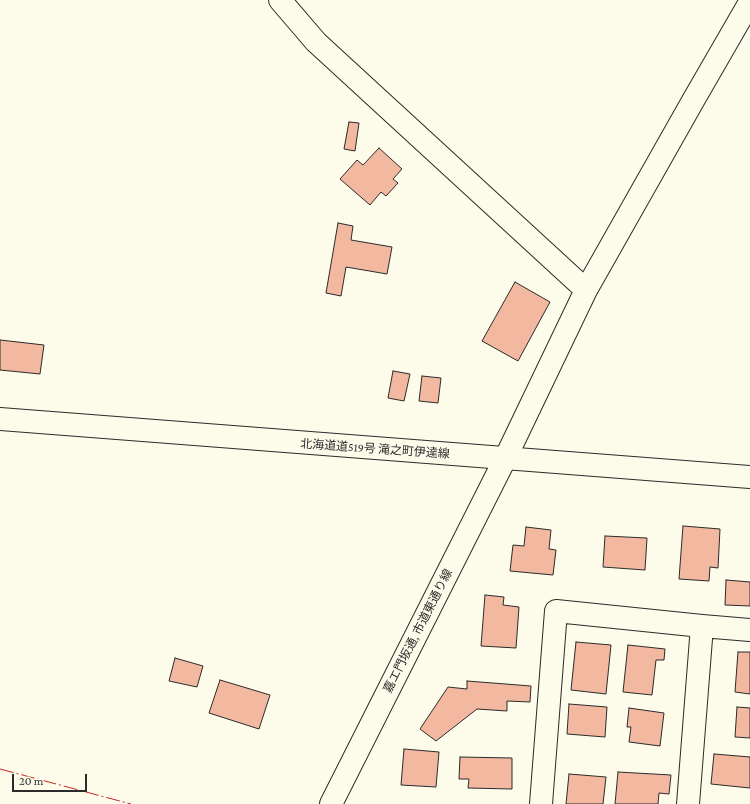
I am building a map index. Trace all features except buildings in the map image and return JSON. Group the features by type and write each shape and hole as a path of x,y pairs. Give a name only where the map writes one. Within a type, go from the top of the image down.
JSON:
{"street":[{"path":"280,0 316,42 586,290"},
{"name":"嘉エ門坂通, 市道東通り線","path":"331,804 505,459 586,290 750,2"},
{"name":"北海道道519号 滝之町伊達線","path":"0,420 750,477"},
{"path":"541,804 556,611 750,630"},
{"path":"688,804 702,626"}],"power":[{"path":"0,769 131,804"}]}
